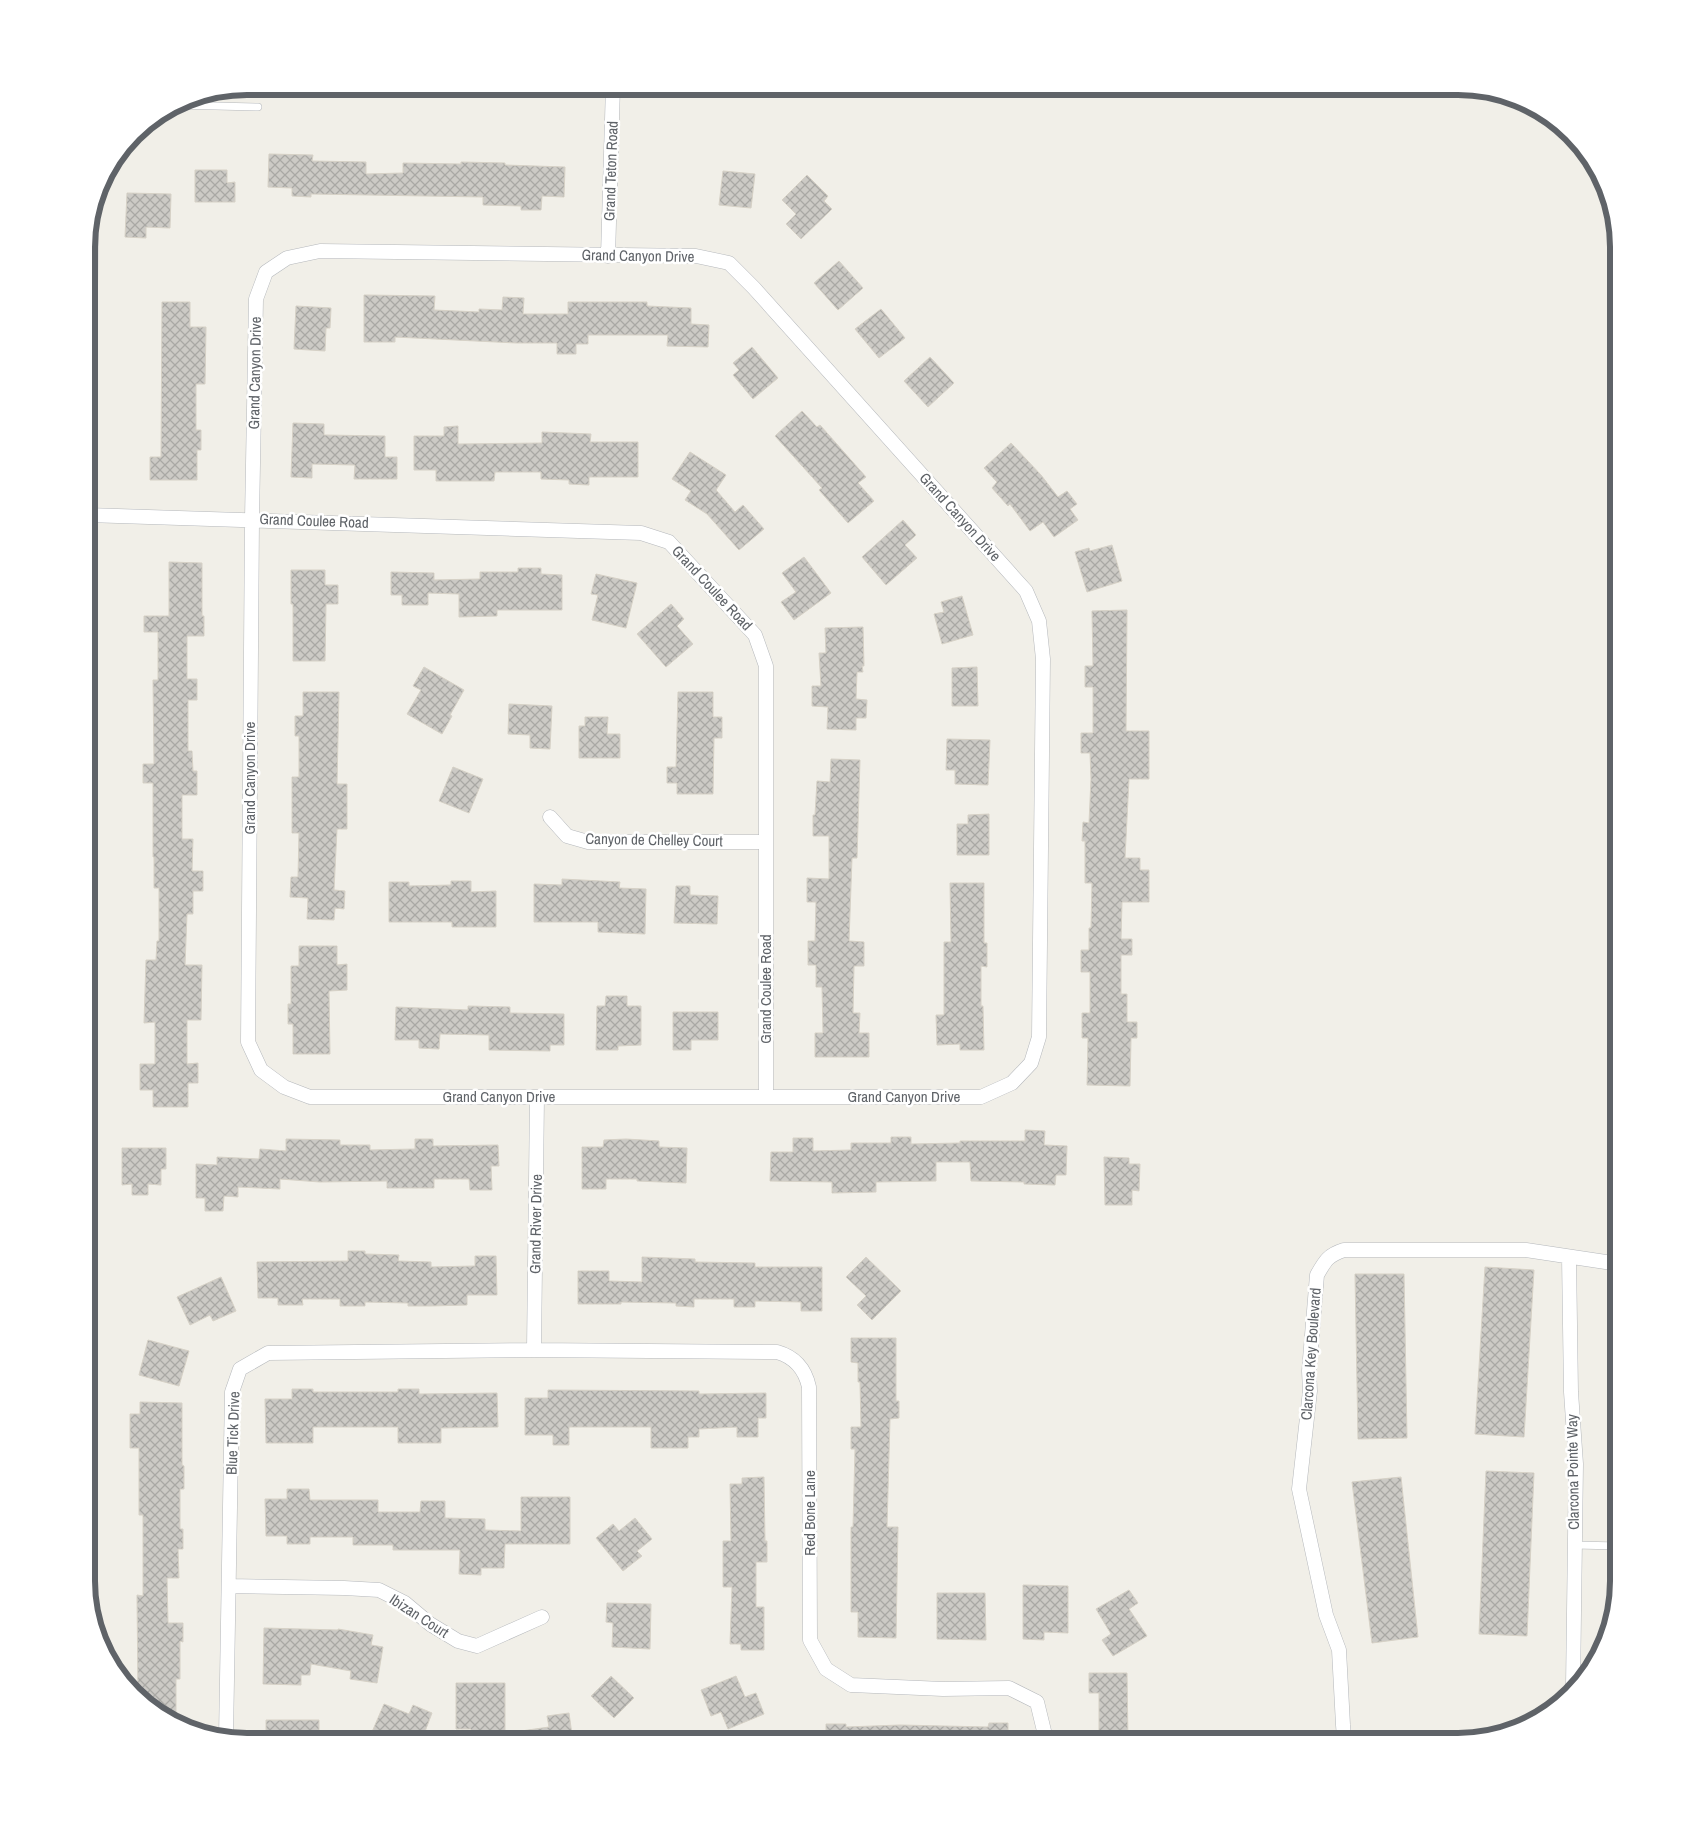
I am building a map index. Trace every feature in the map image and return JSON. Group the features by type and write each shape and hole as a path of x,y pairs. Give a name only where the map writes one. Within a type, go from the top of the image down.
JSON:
{"street":[{"name":"Grand Teton Road","path":"608,256 613,95"},
{"name":"Grand Canyon Drive","path":"320,251 696,256 728,263 754,288 1026,591 1039,621 1043,659 1039,1037 1031,1062 1012,1083 981,1097 310,1097 284,1087 261,1070 248,1042 252,519 256,299 266,272 287,258 320,251"},
{"name":"Grand Coulee Road","path":"95,515 642,532 670,542 755,635 766,666 766,1097"},
{"name":"Canyon de Chelley Court","path":"550,817 567,836 588,842 766,842"},
{"name":"Grand River Drive","path":"534,1350 537,1097"},
{"name":"Clarcona Key Boulevard","path":"1345,1733 1338,1650 1326,1615 1300,1489 1310,1391 1309,1371 1317,1276 1329,1256 1344,1250 1526,1250 1610,1263"},
{"name":"Clarcona Pointe Way","path":"1568,1257 1570,1392 1576,1464 1574,1678"},
{"name":"Blue Tick Drive","path":"226,1732 232,1392 240,1368 268,1353 534,1350"},
{"name":"Red Bone Lane","path":"534,1350 776,1352 787,1355 797,1363 806,1375 809,1387 810,1640 826,1668 851,1685 943,1689 1009,1688 1037,1702 1045,1733"},
{"name":"Ibizan Court","path":"229,1586 379,1590 405,1603 430,1624 458,1641 476,1646 542,1617"}],"lane":[{"path":"192,106 258,108"},
{"path":"1575,1545 1610,1546"}],"building":[{"path":"269,154 313,155 312,161 366,162 366,174 403,173 403,163 505,163 505,165 565,167 564,197 542,196 541,210 521,210 521,206 483,205 483,197 311,194 311,197 292,196 292,188 268,187"},
{"path":"195,170 227,170 227,183 235,182 235,202 195,202"},
{"path":"723,171 755,174 751,208 719,205"},
{"path":"807,175 828,196 824,201 832,209 801,239 786,224 796,214 782,200"},
{"path":"127,193 171,194 170,228 146,227 146,238 125,237"},
{"path":"839,261 863,288 838,310 814,283"},
{"path":"364,295 435,296 434,310 479,312 479,309 502,310 503,297 524,298 523,314 568,314 568,302 647,302 647,306 691,308 691,324 709,325 708,347 667,346 668,335 588,335 588,344 576,344 576,354 557,354 557,343 516,343 395,337 395,342 364,342"},
{"path":"162,302 190,302 190,327 206,327 205,384 196,384 196,430 201,430 201,450 197,450 197,480 150,480 150,457 161,457"},
{"path":"296,306 331,308 330,328 326,328 325,351 294,349"},
{"path":"881,309 905,338 879,358 855,329"},
{"path":"752,347 778,378 753,399 733,375 739,370 733,363"},
{"path":"930,357 954,383 928,407 904,381"},
{"path":"802,411 817,427 820,425 866,477 858,483 874,501 848,523 819,490 822,488 775,436"},
{"path":"293,423 324,424 324,435 385,436 385,457 397,457 397,479 354,479 355,465 312,464 312,478 291,477"},
{"path":"458,426 458,444 542,443 542,432 591,434 590,442 638,442 638,477 589,477 589,485 569,484 569,480 541,479 541,472 495,472 494,481 436,481 436,470 414,470 414,436 444,436 444,427"},
{"path":"1011,443 1041,475 1058,497 1067,491 1077,504 1070,509 1078,520 1054,537 1043,522 1030,531 1010,504 1008,506 992,488 997,482 984,468"},
{"path":"690,452 726,475 716,490 735,512 743,505 764,529 739,550 707,514 685,500 691,491 672,479"},
{"path":"903,520 916,535 905,545 917,558 886,585 862,557"},
{"path":"1112,545 1122,581 1087,592 1075,552 1089,548 1090,551"},
{"path":"804,557 831,593 794,620 781,602 796,592 782,573"},
{"path":"169,562 202,563 202,616 204,616 204,636 187,636 187,679 197,679 197,700 188,700 188,751 192,751 193,771 197,771 197,795 182,795 182,839 193,839 192,871 203,871 203,891 193,891 193,914 187,914 185,965 202,965 201,1020 187,1020 187,1064 198,1063 198,1083 188,1083 188,1107 153,1107 153,1090 140,1090 140,1064 155,1064 155,1022 144,1023 146,960 156,960 157,941 159,941 159,888 154,888 153,783 143,783 143,764 154,764 153,680 158,680 158,632 144,632 144,616 169,616"},
{"path":"518,568 541,568 541,574 562,575 562,610 497,610 497,616 459,617 459,594 428,593 428,605 402,605 402,595 391,595 391,572 434,573 434,580 480,579 480,572 518,572"},
{"path":"291,570 325,570 325,585 338,585 338,604 326,604 325,661 293,661"},
{"path":"596,574 637,583 626,628 592,620 598,595 591,594"},
{"path":"962,596 973,635 942,644 934,614 944,612 941,602"},
{"path":"671,604 684,619 677,626 693,644 666,667 637,634"},
{"path":"1127,610 1126,731 1149,731 1149,779 1129,779 1125,858 1140,858 1140,870 1149,870 1149,902 1122,902 1121,939 1132,939 1132,955 1121,955 1121,994 1127,994 1127,1022 1137,1022 1137,1038 1131,1038 1130,1086 1087,1085 1088,1038 1082,1038 1082,1013 1090,1013 1090,972 1081,972 1081,950 1089,950 1092,883 1085,883 1085,841 1082,841 1083,822 1089,823 1091,779 1090,753 1081,753 1081,733 1093,733 1093,687 1085,687 1085,666 1093,666 1092,611"},
{"path":"863,627 864,666 862,666 863,672 857,672 856,699 867,700 866,718 856,718 856,730 827,729 828,707 812,706 812,686 821,686 819,653 826,653 825,628"},
{"path":"424,667 464,690 442,734 407,714 421,690 413,686"},
{"path":"977,667 978,706 952,706 952,668"},
{"path":"303,692 339,692 337,784 347,784 347,829 337,829 334,890 345,891 344,909 335,908 334,920 307,919 308,898 290,897 291,877 298,877 299,833 292,833 292,777 299,777 299,736 295,736 295,716 303,716"},
{"path":"678,692 713,692 713,717 722,717 722,738 714,738 713,794 677,794 677,783 667,783 667,767 676,767"},
{"path":"509,704 552,706 550,749 530,748 530,735 508,734"},
{"path":"585,717 608,717 607,734 620,734 620,758 579,758 579,726 585,726"},
{"path":"947,739 990,740 988,785 955,784 955,770 946,770"},
{"path":"831,759 860,760 857,858 852,858 849,941 864,942 864,966 854,966 853,1013 860,1013 859,1033 869,1033 869,1057 815,1057 815,1033 823,1033 822,987 816,987 816,965 808,965 808,941 815,941 816,902 807,902 807,878 829,879 829,836 813,836 813,815 815,815 817,781 830,782"},
{"path":"453,767 483,779 469,813 439,801"},
{"path":"989,814 989,855 957,855 957,824 968,824 968,815"},
{"path":"562,879 620,882 619,888 646,889 645,934 598,932 598,922 534,922 534,884 562,885"},
{"path":"451,881 471,881 471,892 496,891 496,927 452,927 452,922 389,922 389,882 409,882 409,886 451,885"},
{"path":"950,883 984,883 984,943 987,943 987,967 981,966 981,1006 983,1006 984,1050 960,1050 960,1044 937,1045 936,1015 944,1015 944,942 951,942"},
{"path":"676,886 690,886 690,895 718,896 717,924 674,923"},
{"path":"299,946 337,946 337,965 347,964 347,990 329,991 330,1054 293,1054 293,1024 288,1024 288,1004 291,1004 291,966 299,966"},
{"path":"606,996 627,996 627,1006 641,1006 641,1045 618,1046 618,1050 596,1050 597,1006 605,1006"},
{"path":"468,1006 510,1007 510,1013 564,1014 564,1045 550,1045 550,1051 489,1050 489,1035 440,1034 439,1049 419,1048 419,1040 395,1040 396,1007 468,1010"},
{"path":"673,1012 718,1012 718,1040 691,1040 691,1050 673,1050"},
{"path":"1025,1130 1045,1131 1044,1145 1067,1146 1066,1175 1056,1175 1055,1185 1024,1184 1024,1182 971,1181 970,1162 936,1162 936,1181 876,1182 876,1192 832,1193 832,1182 770,1181 771,1152 793,1152 793,1138 813,1138 813,1151 851,1150 851,1143 891,1143 891,1137 911,1137 911,1144 960,1143 960,1141 1025,1141"},
{"path":"286,1139 340,1140 340,1145 370,1145 370,1150 415,1149 415,1139 433,1139 433,1146 498,1145 499,1166 491,1166 492,1190 470,1190 469,1179 434,1179 434,1188 387,1188 387,1181 320,1182 280,1179 280,1189 238,1187 238,1197 224,1196 223,1211 205,1211 205,1198 196,1198 196,1164 217,1165 217,1157 259,1159 260,1149 286,1151"},
{"path":"604,1140 659,1141 659,1147 687,1148 686,1183 637,1181 637,1179 606,1179 606,1189 582,1189 582,1147 603,1147"},
{"path":"122,1148 166,1148 166,1169 161,1169 161,1185 148,1184 148,1195 132,1195 132,1184 122,1185"},
{"path":"1104,1157 1129,1158 1129,1164 1140,1164 1139,1191 1132,1190 1132,1205 1105,1205"},
{"path":"348,1251 365,1251 365,1254 399,1255 398,1261 431,1262 431,1267 475,1266 475,1256 496,1256 497,1295 467,1295 467,1305 430,1306 408,1306 408,1303 365,1302 365,1306 340,1306 340,1299 302,1299 303,1305 278,1305 278,1298 258,1298 257,1262 348,1261"},
{"path":"642,1257 695,1259 695,1262 755,1263 755,1267 822,1267 822,1311 801,1311 801,1302 755,1301 755,1307 734,1307 734,1299 694,1299 694,1307 676,1306 676,1303 621,1302 621,1304 578,1304 578,1271 609,1271 609,1281 642,1282"},
{"path":"866,1257 901,1291 872,1320 857,1305 866,1296 846,1277"},
{"path":"1485,1267 1534,1270 1524,1437 1475,1434"},
{"path":"1355,1274 1404,1274 1407,1438 1358,1439"},
{"path":"221,1277 236,1311 213,1321 210,1315 190,1325 177,1297"},
{"path":"851,1338 896,1338 896,1401 899,1401 899,1418 890,1419 887,1527 898,1527 896,1638 858,1637 858,1612 851,1612 851,1527 853,1527 855,1449 851,1449 851,1427 861,1427 858,1363 851,1362"},
{"path":"148,1340 189,1351 179,1386 139,1375"},
{"path":"292,1389 313,1389 313,1392 398,1392 398,1389 419,1389 419,1394 497,1393 498,1427 441,1428 441,1443 398,1443 398,1427 313,1427 313,1443 266,1443 265,1399 292,1399"},
{"path":"548,1390 699,1391 699,1394 766,1393 766,1418 758,1418 758,1437 737,1437 737,1427 699,1429 699,1437 688,1437 688,1448 651,1448 651,1427 569,1427 569,1445 553,1445 553,1435 525,1435 525,1398 548,1398"},
{"path":"140,1402 182,1403 184,1489 180,1489 180,1529 183,1529 183,1549 178,1549 179,1578 167,1578 168,1623 183,1623 183,1642 180,1641 180,1679 176,1679 176,1715 162,1707 138,1688 137,1595 143,1596 143,1515 139,1515 139,1448 130,1448 130,1414 140,1414"},
{"path":"1486,1471 1534,1473 1527,1636 1479,1634"},
{"path":"764,1477 767,1562 756,1562 756,1607 764,1607 764,1650 741,1650 741,1644 730,1644 732,1587 723,1587 723,1541 731,1541 730,1484 742,1484 742,1478"},
{"path":"1401,1477 1418,1637 1372,1643 1352,1482"},
{"path":"287,1489 309,1489 310,1500 378,1500 378,1512 420,1512 421,1501 445,1501 445,1518 485,1519 485,1530 521,1531 521,1497 570,1497 570,1544 505,1544 504,1568 481,1568 481,1575 459,1574 460,1550 393,1550 393,1545 353,1545 353,1537 310,1537 310,1544 287,1544 287,1536 266,1536 265,1499 287,1499"},
{"path":"635,1518 652,1539 637,1551 642,1556 623,1571 596,1538 613,1524 619,1531"},
{"path":"1023,1585 1068,1586 1068,1633 1044,1632 1044,1640 1023,1639"},
{"path":"1129,1590 1138,1603 1129,1609 1147,1636 1113,1656 1102,1640 1111,1634 1096,1609"},
{"path":"937,1593 985,1593 986,1640 937,1639"},
{"path":"607,1603 651,1604 650,1649 612,1647 613,1623 606,1622"},
{"path":"264,1628 338,1629 373,1635 371,1645 383,1647 377,1683 350,1679 351,1671 311,1664 310,1675 301,1675 301,1685 263,1684"},
{"path":"1089,1673 1127,1673 1128,1733 1099,1733 1099,1693 1089,1693"},
{"path":"611,1676 634,1698 614,1718 591,1696"},
{"path":"736,1676 745,1697 756,1693 764,1714 728,1729 721,1712 711,1716 701,1690"},
{"path":"456,1683 505,1683 505,1733 471,1733 471,1729 456,1729"},
{"path":"384,1704 409,1714 413,1705 432,1713 424,1733 372,1732"},
{"path":"569,1713 572,1733 507,1733 549,1727 547,1716"},
{"path":"266,1720 319,1720 319,1733 266,1733"},
{"path":"989,1723 1008,1723 1008,1733 826,1733 826,1724 846,1724 846,1727 900,1725 988,1727"}]}
